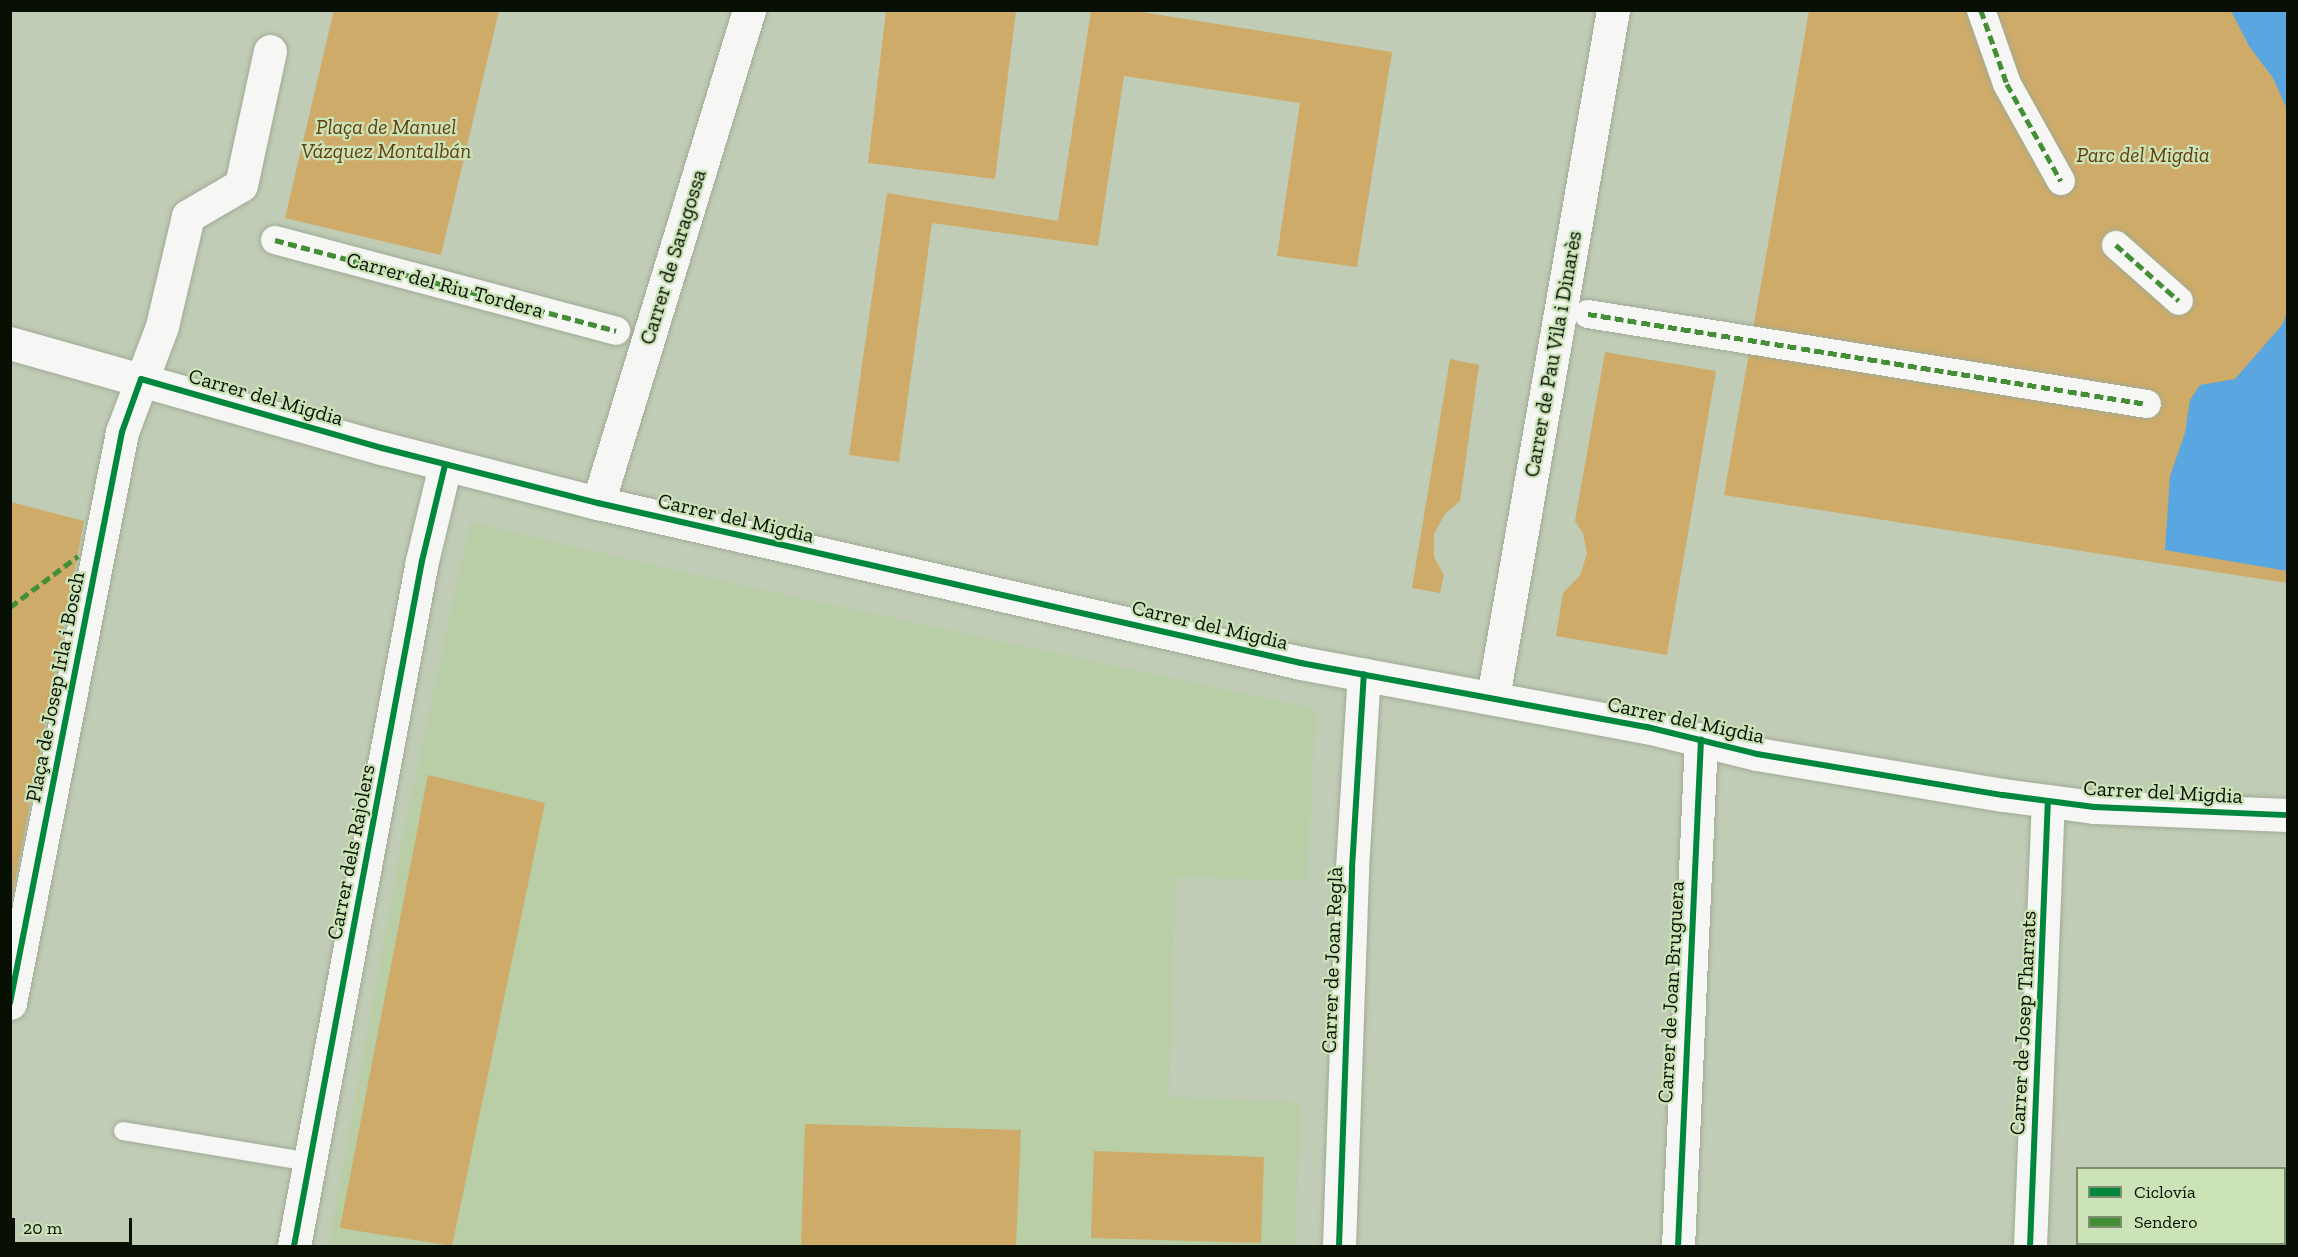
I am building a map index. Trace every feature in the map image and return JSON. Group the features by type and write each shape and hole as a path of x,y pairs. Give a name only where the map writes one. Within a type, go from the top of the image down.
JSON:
{"street":[{"name":"Carrer de Saragossa","path":"598,503 749,10"},
{"name":"Carrer de Pau Vila i Dinarès","path":"1493,697 1613,10"},
{"path":"1981,10 2007,84 2061,181"},
{"name":"Plaça de Josep Irla i Bosch","path":"10,1003 122,432 162,326 188,216 241,185 270,51"},
{"name":"Carrer del Riu Tordera","path":"275,240 616,331"},
{"path":"2116,245 2179,301"},
{"path":"1588,314 2147,404"},
{"name":"Carrer del Migdia","path":"10,343 445,465 598,503 1277,658 1493,697 1701,740 1757,754 2048,801 2094,807 2288,815"},
{"name":"Carrer dels Rajolers","path":"294,1246 422,561 445,465"},
{"name":"Carrer de Joan Reglà","path":"1339,1246 1352,868 1364,674"},
{"name":"Carrer de Joan Bruguera","path":"1678,1246 1701,740"},
{"name":"Carrer de Josep Tharrats","path":"2030,1246 2048,801"}],"lane":[{"path":"123,1131 310,1162"}],"shaded area":[{"path":"470,522 735,584 1316,709 1307,881 1176,877 1169,1097 1300,1102 1296,1246 328,1246 405,825"}],"green space":[{"name":"Plaça de Manuel Vázquez Montalbán","path":"334,10 499,11 441,255 285,218"},
{"path":"886,11 1016,11 995,179 868,163"},
{"path":"1091,11 1135,11 1392,52 1357,267 1277,256 1300,103 1124,76 1098,246 932,223 899,462 849,455 887,193 1058,221"},
{"name":"Parc del Migdia","path":"1809,11 2287,11 2287,583 1724,495"},
{"path":"1605,352 1716,371 1667,655 1556,636 1563,593 1580,575 1587,554 1583,533 1575,521"},
{"path":"1450,359 1479,365 1460,501 1445,514 1434,534 1434,557 1444,575 1440,593 1412,588"},
{"path":"10,502 84,521 11,903"},
{"path":"428,775 545,803 452,1246 340,1228"},
{"path":"805,1124 1021,1130 1016,1246 801,1246"},
{"path":"1094,1151 1264,1157 1261,1243 1091,1238"}],"water":[{"path":"2231,11 2287,11 2287,109 2273,78 2249,46"},
{"path":"2287,312 2287,571 2165,550 2170,476 2185,433 2190,400 2200,385 2235,379 2282,325"}],"marked path":[{"path":"1981,10 2007,84 2061,181"},
{"path":"275,240 616,331"},
{"path":"2116,245 2179,301"},
{"path":"1588,314 2147,404"},
{"path":"10,607 78,556"}],"cycle path":[{"path":"10,1003 122,432 141,379 382,448 598,503 1301,663 1647,727 1757,754 2003,795 2094,807 2288,815"},
{"path":"294,1246 422,561 445,465"},
{"path":"1339,1246 1352,868 1364,674"},
{"path":"1678,1246 1701,740"},
{"path":"2030,1246 2048,801"}]}
